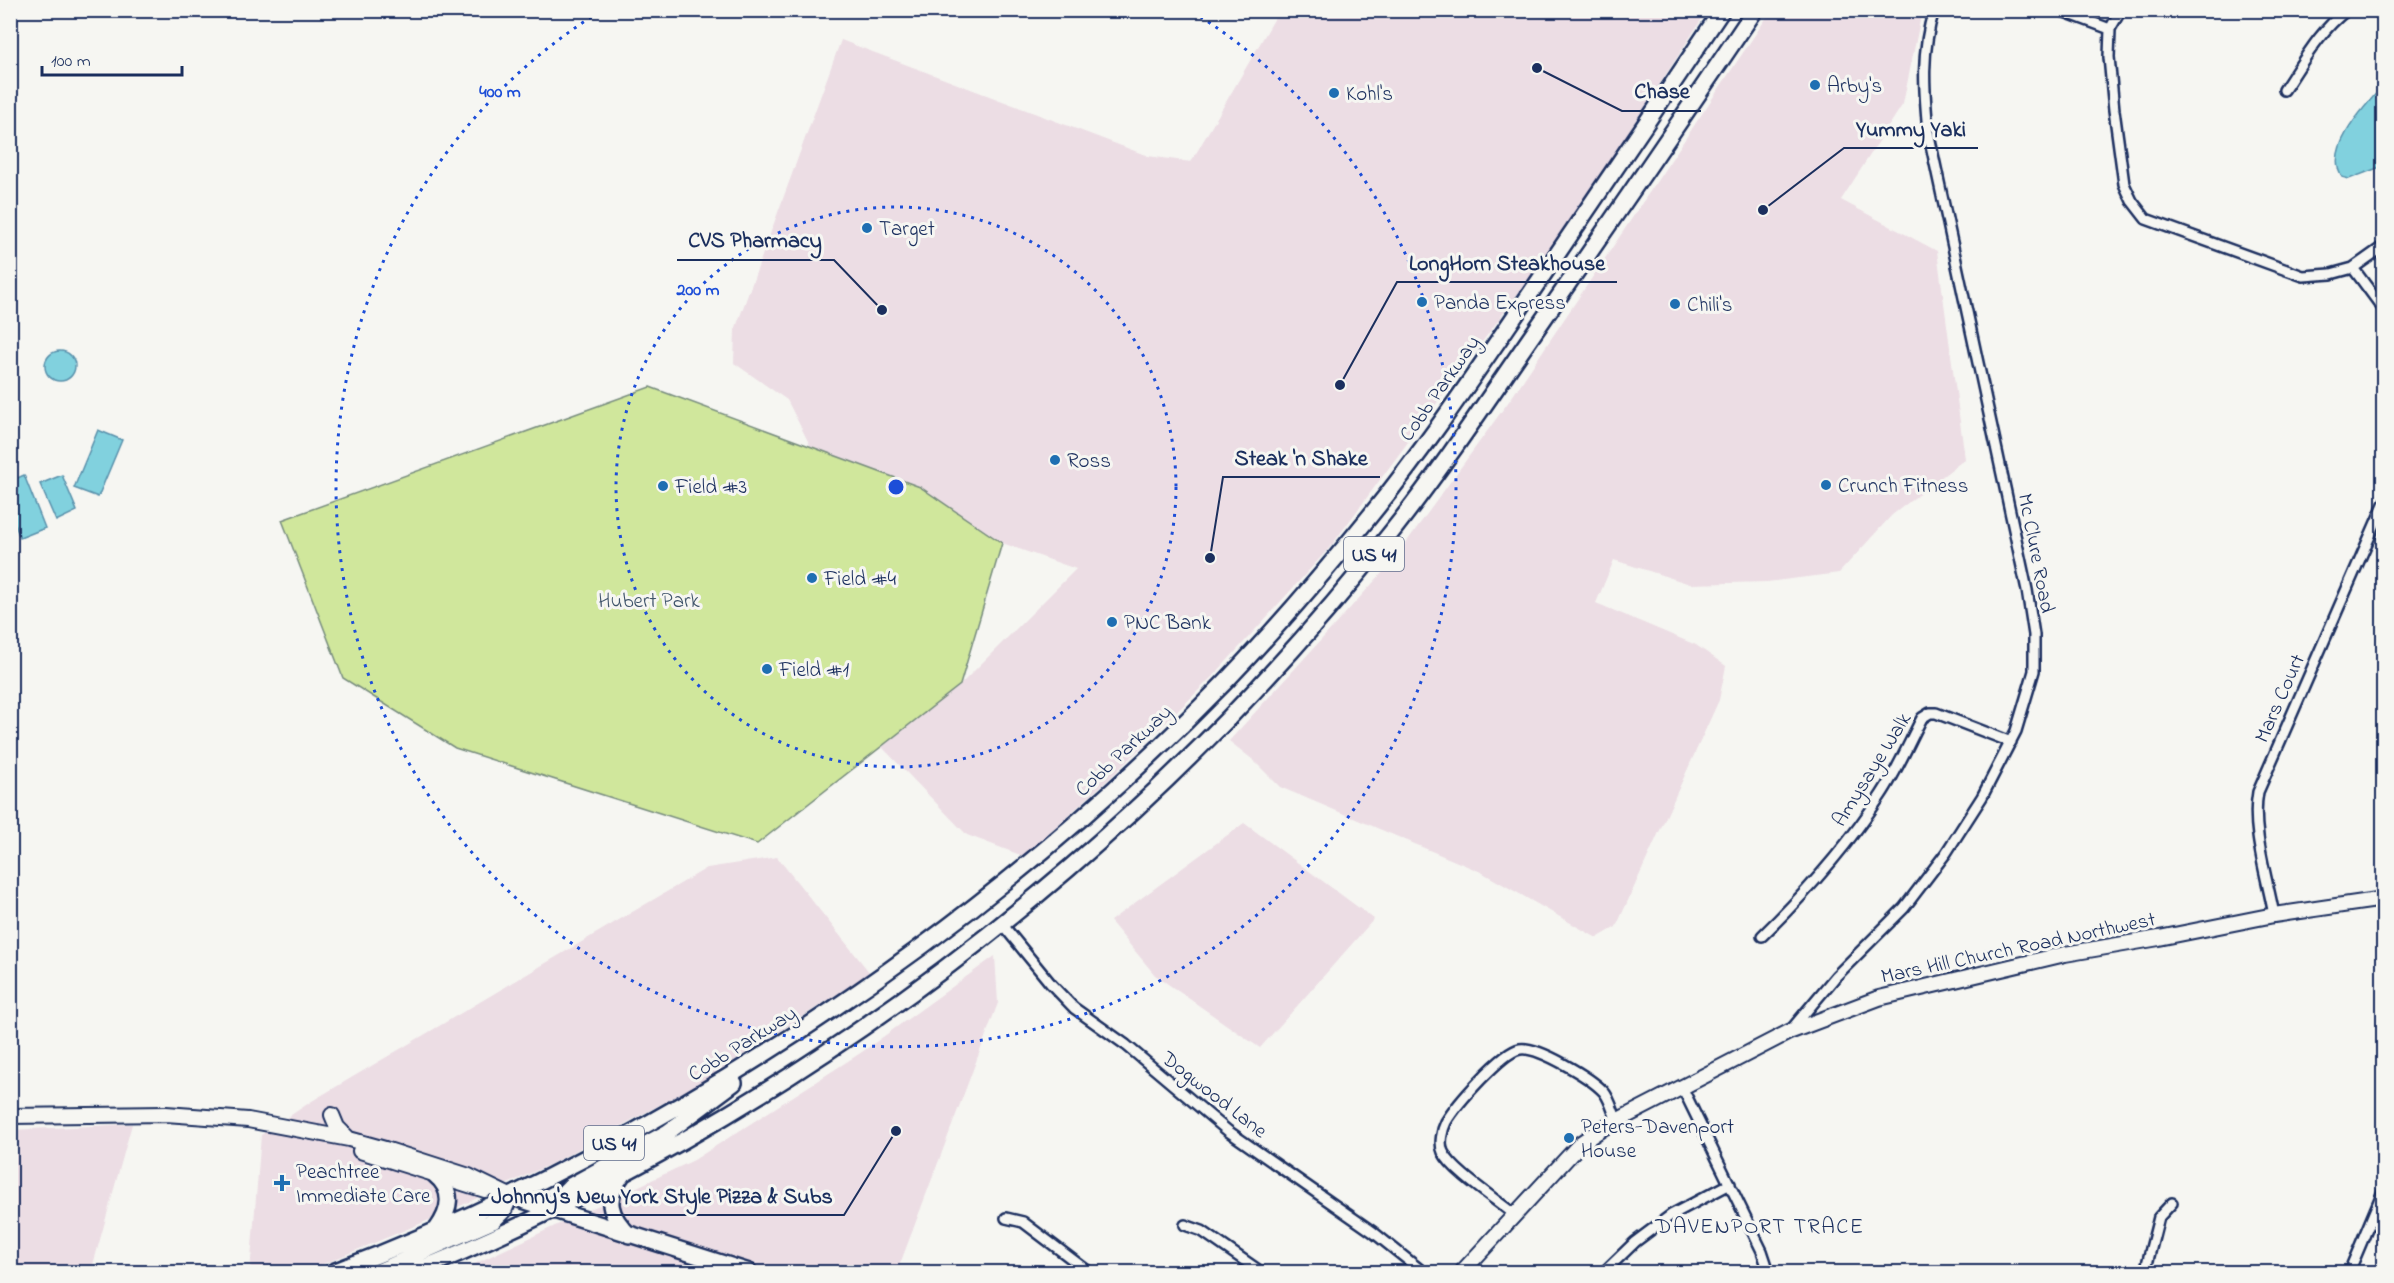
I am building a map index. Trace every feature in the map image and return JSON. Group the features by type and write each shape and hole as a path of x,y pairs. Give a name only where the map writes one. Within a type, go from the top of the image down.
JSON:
{"main road":[{"name":"Cobb Parkway","path":"333,1272 510,1196 632,1134 761,1057 893,969 959,920 1129,776 1224,683 1265,639 1373,512 1435,431 1722,10"},
{"name":"US 41","path":"413,1272 552,1211 623,1174 716,1121 836,1046 910,995 1002,924 1106,836 1187,760 1290,654 1357,576 1436,476 1755,10"},
{"path":"552,1211 557,1199 570,1186 690,1118 761,1057"},
{"path":"623,1174 612,1191 611,1208 616,1221 629,1235"},
{"path":"435,1176 447,1190 449,1204 437,1229"},
{"path":"377,1272 493,1221 504,1210 510,1196 749,1272"}],"street":[{"name":"Mc Clure Road","path":"1789,1032 1836,976 1904,908 1946,853 1982,797 2011,742 2034,671 2034,635 2001,463 1928,131 1923,73 1927,32 1934,10"},
{"path":"2059,10 2110,29"},
{"path":"2121,10 2110,29 2109,57 2124,184 2132,201 2146,219 2303,276 2331,274 2353,268 2384,246"},
{"path":"2284,90 2319,38 2347,10"},
{"path":"2353,268 2384,310"},
{"name":"Mars Court","path":"2274,915 2256,822 2258,792 2384,504"},
{"name":"Amysaye Walk","path":"1762,936 1805,893 1863,819 1881,794 1922,718 1930,713 1936,713 2011,742"},
{"name":"Mars Hill Church Road Northwest","path":"1462,1272 1581,1143 1617,1121 1789,1032 1879,998 2065,954 2274,915 2384,899"},
{"name":"Dogwood Lane","path":"1002,924 1051,984 1074,1008 1126,1045 1228,1131 1373,1232 1423,1272"},
{"path":"1515,1215 1457,1170 1442,1150 1441,1138 1446,1122 1486,1074 1506,1055 1518,1049 1528,1048 1588,1079 1605,1093 1617,1121"},
{"path":"1682,1087 1762,1251 1769,1272"},
{"path":"10,1116 144,1113 248,1120 349,1139 469,1176 510,1196"},
{"path":"332,1115 337,1127 349,1139"},
{"path":"326,1136 367,1154 435,1176 510,1196"},
{"path":"1604,1272 1635,1242 1671,1215 1730,1184"},
{"path":"2349,1272 2384,1189"},
{"path":"2145,1272 2159,1217 2172,1203"},
{"path":"2374,1211 2384,1216"},
{"path":"1006,1218 1023,1222 1089,1272"},
{"path":"1185,1225 1202,1231 1261,1272"}],"shaded area":[{"path":"1279,11 1707,11 1565,230 1331,546 1216,673 1110,778 1023,856 967,835 882,747 960,685 1076,569 1002,543 920,487 811,447 787,400 734,363 735,330 841,40 1148,156 1191,162"},
{"path":"1771,11 1922,11 1903,104 1841,200 1937,251 1965,459 1892,515 1839,573 1767,582 1690,584 1614,560 1596,603 1696,645 1726,666 1719,700 1616,927 1597,938 1481,872 1280,787 1252,759 1229,741 1392,562 1512,397"},
{"path":"1244,823 1374,919 1260,1048 1155,975 1110,921"},
{"path":"777,857 870,973 698,1084 553,1163 434,1218 304,1272 250,1272 261,1135 312,1101 707,868"},
{"path":"995,956 998,1003 897,1272 471,1272 466,1268 694,1160 862,1052"},
{"path":"132,1124 91,1272 11,1272 11,1130"}],"green space":[{"name":"Hubert Park","path":"650,387 920,487 1002,543 960,685 757,844 455,748 343,678 282,520"}],"water":[{"path":"2383,86 2383,166 2349,179 2342,177 2338,166 2338,154 2342,141 2349,128"},
{"path":"60,351 66,352 74,360 74,372 66,380 60,381 54,380 46,372 45,366 46,360 54,352"},
{"path":"98,430 122,440 98,497 74,488"},
{"path":"24,475 45,528 20,538 11,513 11,481"},
{"path":"62,475 77,511 56,521 40,484"}],"place":[{"name":"Chase","path":"1537,68"},
{"name":"Arby's","path":"1815,85"},
{"name":"Kohl's","path":"1334,93"},
{"name":"Yummy Yaki","path":"1763,210"},
{"name":"Target","path":"867,228"},
{"name":"Panda Express","path":"1422,302"},
{"name":"Chili's","path":"1675,304"},
{"name":"CVS Pharmacy","path":"882,310"},
{"name":"LongHorn Steakhouse","path":"1340,385"},
{"name":"Ross","path":"1055,460"},
{"name":"Crunch Fitness","path":"1826,485"},
{"name":"Field #3","path":"663,486"},
{"name":"Steak 'n Shake","path":"1210,558"},
{"name":"Field #4","path":"812,578"},
{"name":"PNC Bank","path":"1112,622"},
{"name":"Field #1","path":"767,669"},
{"name":"Johnny's New York Style Pizza & Subs","path":"896,1131"},
{"name":"Peters-Davenport House","path":"1569,1138"},
{"name":"Peachtree Immediate Care","path":"282,1183"}],"district":[{"name":"DAVENPORT TRACE","path":"1760,1225"}]}
